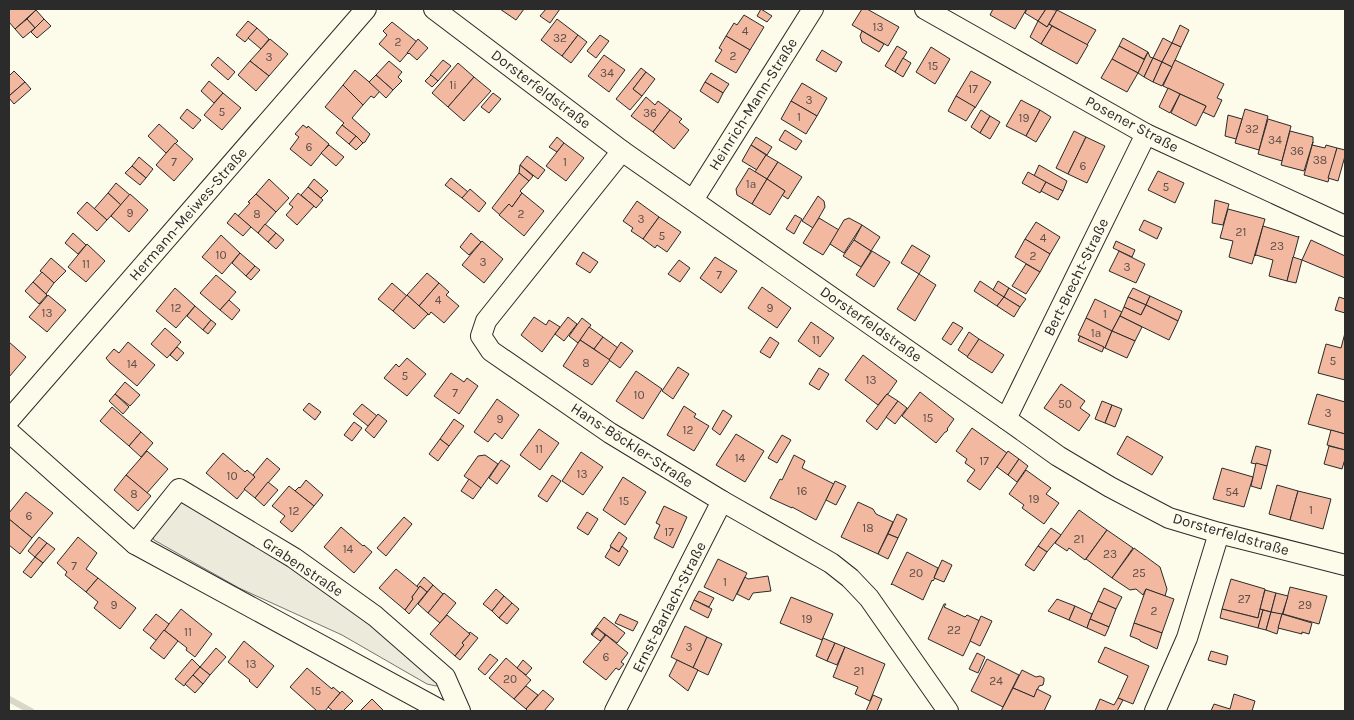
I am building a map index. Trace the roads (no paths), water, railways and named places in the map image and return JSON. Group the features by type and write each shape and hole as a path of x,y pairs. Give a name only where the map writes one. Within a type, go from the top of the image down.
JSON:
{"street":[{"name":"Hermann-Meiwes-Straße","path":"9,420 366,9"},
{"name":"Dorsterfeldstraße","path":"434,9 622,151 1058,456 1110,487 1169,518 1219,533 1345,564"},
{"name":"Heinrich-Mann-Straße","path":"693,200 813,9"},
{"name":"Posener Straße","path":"925,9 1146,134 1345,226"},
{"name":"Bert-Brecht-Straße","path":"1006,419 1146,134"},
{"name":"Hans-Böckler-Straße","path":"622,151 486,321 481,336 491,351 610,433 722,501 831,562 869,598 948,711"},
{"path":"9,432 135,544 442,711"},
{"name":"Grabenstraße","path":"135,544 179,489 294,558 375,616 445,677 460,711"},
{"name":"Ernst-Barlach-Straße","path":"615,711 722,501"},
{"path":"1154,711 1187,638 1219,533"}],"waterway":[{"path":"9,699 31,711"}]}
